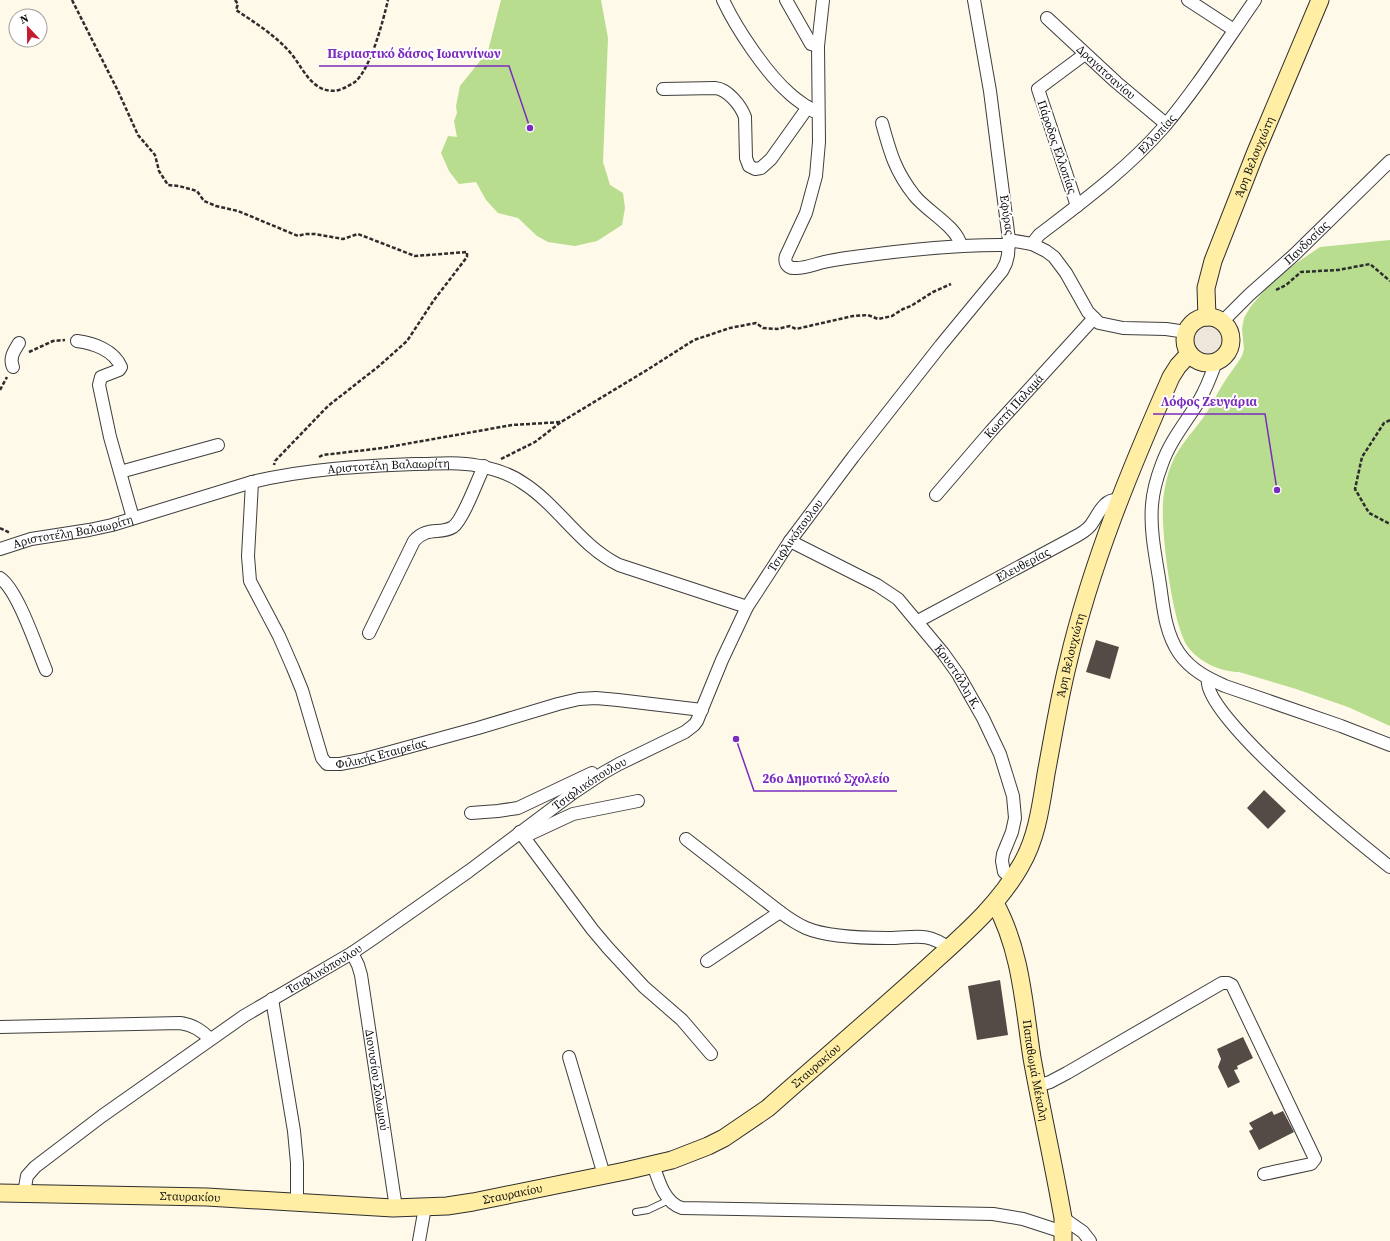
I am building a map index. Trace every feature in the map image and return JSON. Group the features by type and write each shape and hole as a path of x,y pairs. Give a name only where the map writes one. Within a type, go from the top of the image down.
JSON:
{"street":[{"path":"723,0 748,43 768,70 788,92 818,115"},
{"path":"786,0 811,44 818,46"},
{"path":"822,0 818,46 818,166 814,189 806,213 786,256 785,260 787,265 791,268 798,268 872,254 1009,242"},
{"name":"Εφύρας","path":"974,0 990,91 1009,242 1032,244 1046,251 1060,264 1088,312 1099,323 1114,327 1133,329 1166,329 1186,332"},
{"path":"1188,0 1234,30"},
{"name":"Ελλοπίας","path":"1032,244 1039,235 1077,206 1128,163 1166,124 1197,85 1255,0"},
{"name":"Άρη Βελουχιώτη","path":"1215,320 1206,288 1213,261 1258,147 1320,0"},
{"name":"Δραγατσανίου","path":"1047,18 1130,95 1166,124"},
{"name":"Πάροδος Ελλοπίας","path":"1077,206 1038,89 1085,54"},
{"path":"663,89 721,88 727,92 743,112 745,117 746,158 749,166 754,169 761,168 771,159 808,107"},
{"path":"882,123 888,147 897,171 923,206 941,220 956,235 961,246"},
{"name":"Πανδοσίας","path":"1215,320 1249,295 1294,255 1390,161"},
{"name":"Τσιφλικόπουλου","path":"24,1193 27,1176 35,1167 78,1134 210,1039 272,999 352,954 573,793 610,769 685,732 694,725 702,710 724,655 747,607 790,541 853,457 941,345 1002,271 1006,263 1009,242"},
{"name":"Κωστή Παλαμά","path":"936,495 996,425 1094,318"},
{"path":"1196,320 1215,320 1230,332 1231,344 1226,355 1216,362 1204,363 1193,358 1189,354 1185,343 1186,332 1196,320"},
{"path":"77,341 101,348 116,359 121,367 119,370 101,377 99,382 110,437 133,518"},
{"path":"13,367 11,362 12,357 19,343"},
{"name":"Άρη Βελουχιώτη","path":"949,948 996,903 1027,854 1033,836 1042,795 1075,632 1119,500 1171,378 1178,366 1189,354"},
{"path":"1216,362 1203,395 1164,459 1155,487 1152,514 1152,534 1163,608 1169,633 1179,653 1197,672 1208,679 1390,745"},
{"path":"120,472 218,445"},
{"name":"Αριστοτέλη Βαλαωρίτη","path":"0,549 26,540 96,529 252,482 272,478 330,469 362,466 462,463 484,466 514,478 531,488 590,547 619,566 747,607"},
{"path":"369,632 414,541 417,537 427,532 454,526 464,512 484,466"},
{"name":"Φιλικής Εταιρείας","path":"252,482 248,556 250,581 279,636 293,668 302,690 322,758 327,764 340,764 361,760 579,699 618,700 702,710"},
{"name":"Ελευθερίας","path":"918,621 1071,539 1090,526 1107,503 1114,500 1119,500"},
{"name":"Κρυστάλλη Κ.","path":"790,541 887,591 898,599 918,621 958,674 983,718 1000,754 1013,796 1015,810 1014,825 1003,854 1002,865 1004,872 1013,878"},
{"path":"0,578 7,585 21,610 46,670"},
{"path":"1208,679 1207,683 1209,690 1216,702 1232,723 1260,753 1339,826 1390,867"},
{"path":"471,813 518,808 604,768 610,769"},
{"path":"520,832 526,835 530,834 573,814 638,801"},
{"path":"520,832 608,948 636,979 682,1020 711,1054"},
{"path":"686,839 780,912 803,927 825,933 879,938 927,936 938,940 949,948"},
{"name":"Παπαθωμά Μέκαλη","path":"996,903 1004,918 1014,948 1063,1230"},
{"path":"707,961 780,912"},
{"name":"Σταυρακίου","path":"0,1193 207,1197 396,1208 447,1206 473,1202 672,1160 724,1138 745,1125 774,1103 949,948"},
{"name":"Διονυσίου Σολωμού","path":"352,954 361,975 396,1208"},
{"path":"1037,1086 1050,1082 1067,1073 1222,983 1228,983 1232,985 1315,1159 1311,1164 1264,1174"},
{"path":"272,999 294,1131 297,1163 297,1202"},
{"path":"0,1027 180,1023 198,1028 210,1039"},
{"path":"568,1057 604,1175"},
{"path":"653,1164 661,1185 669,1200 674,1205 682,1208 993,1214 1023,1219 1063,1230 1082,1232 1090,1241"},
{"path":"419,1241 425,1207"}],"lane":[{"path":"636,1212 648,1210 669,1200"}],"path":[{"path":"72,0 118,91 138,136 155,155 159,171 168,185 179,186 197,191 204,201 216,206 238,211 298,236 314,234 343,239 358,234 415,256 467,252 466,257 434,300 407,341 379,366 328,406 318,416 275,461 272,478"},
{"path":"235,0 238,4 236,10 289,50 316,85 323,90 333,91 348,87 356,81 366,66 382,23 388,0"},
{"path":"1249,295 1264,295 1286,285 1301,272 1338,270 1370,264 1390,281"},
{"path":"484,466 535,442 561,422 694,340 730,328 756,323 763,328 777,329 790,326 796,329 853,316 868,315 878,319 892,316 933,292 951,284"},
{"path":"0,390 13,367 26,353 47,343 58,340 77,341"},
{"path":"1390,420 1384,423 1362,457 1355,489 1369,513 1390,524"},
{"path":"317,458 323,455 383,448 505,426 561,422"}],"green space":[{"path":"501,0 601,0 608,38 603,162 610,185 623,193 625,208 622,225 597,241 575,246 548,242 537,236 518,218 498,213 486,200 476,182 459,184 449,171 441,153 448,136 457,137 454,121 457,113 456,106 460,86 488,51"},
{"path":"1390,240 1390,726 1348,707 1296,689 1239,672 1232,672 1218,668 1204,662 1198,657 1188,647 1182,635 1177,618 1166,555 1163,502 1169,472 1175,457 1182,445 1206,414 1223,384 1242,356 1244,349 1242,329 1244,318 1251,306 1265,290 1292,266 1320,247"}],"shaded area":[{"path":"1208,323 1214,324 1220,328 1224,334 1224,346 1220,352 1214,356 1208,357 1202,356 1196,352 1192,346 1191,340 1192,334 1196,328 1202,324"}],"building":[{"path":"1096,640 1119,647 1110,679 1086,672"},
{"path":"1264,790 1286,811 1268,829 1247,808"},
{"path":"1000,980 1008,1035 977,1040 968,986"},
{"path":"1243,1037 1253,1058 1237,1066 1238,1069 1234,1070 1240,1082 1228,1088 1218,1067 1221,1059 1217,1049"},
{"path":"1272,1111 1274,1115 1283,1111 1294,1132 1259,1150 1249,1131 1253,1129 1249,1123"}],"place":[{"name":"Περιαστικό δάσος Ιωαννίνων","path":"530,128"},
{"name":"Λόφος Ζευγάρια","path":"1277,490"},
{"name":"26ο Δημοτικό Σχολείο","path":"736,739"}]}
